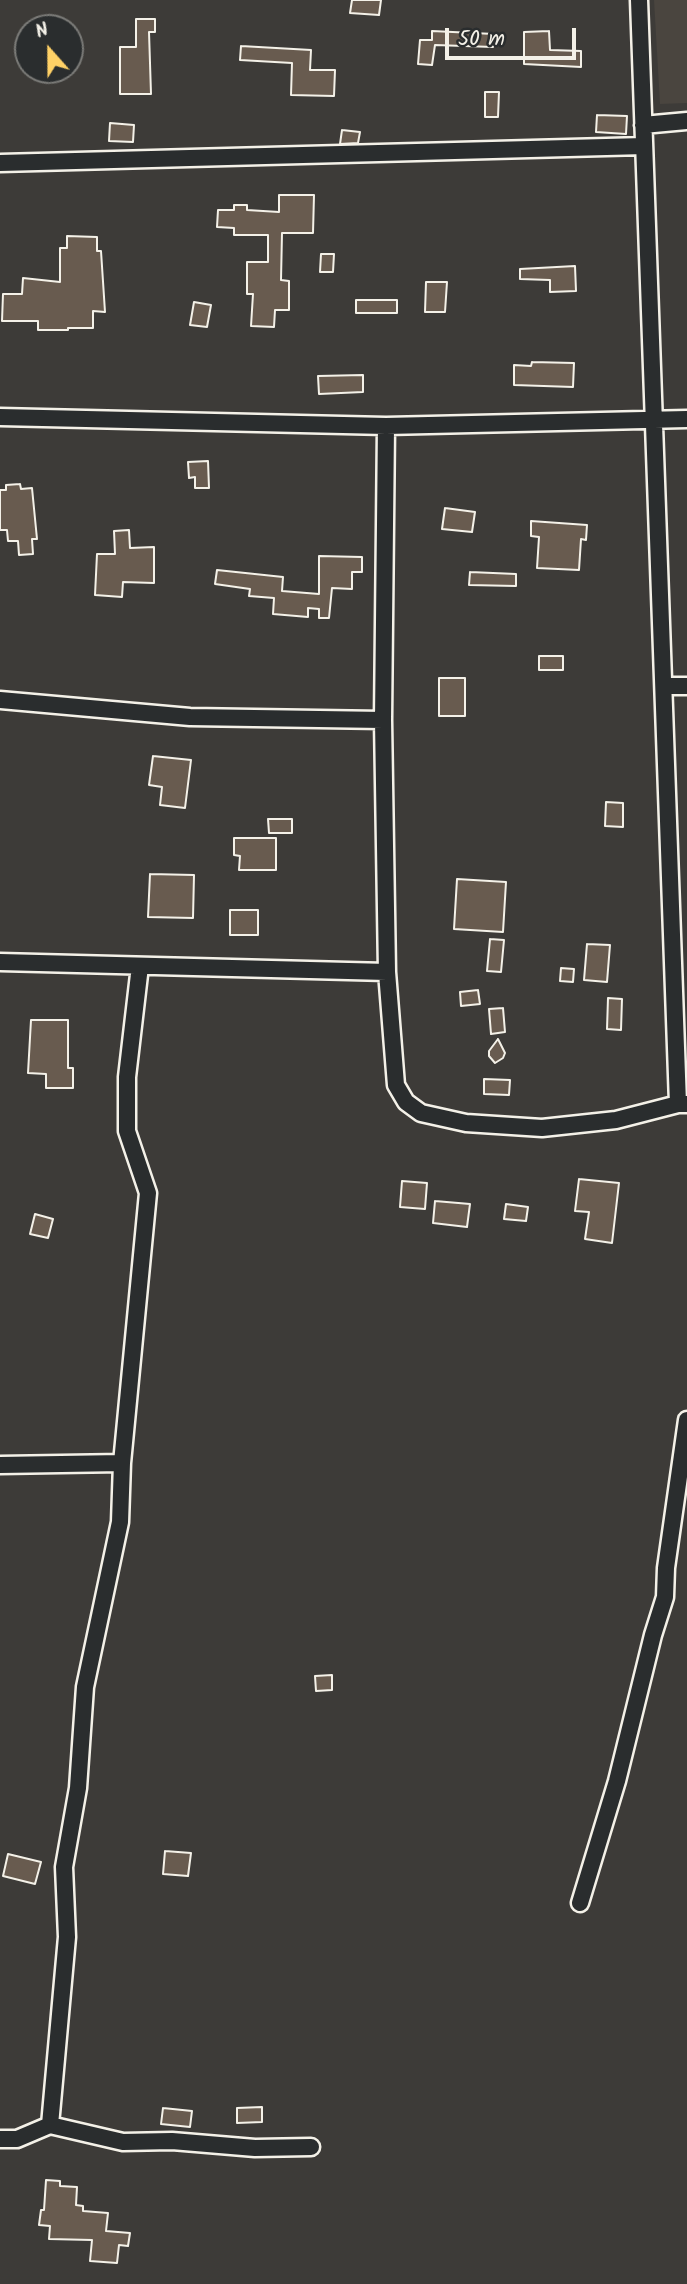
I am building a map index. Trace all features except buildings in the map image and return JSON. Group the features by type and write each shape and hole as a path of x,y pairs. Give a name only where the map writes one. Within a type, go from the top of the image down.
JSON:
{"street":[{"path":"386,426 383,720 387,972 396,1085 406,1102 421,1113 466,1124 542,1128 616,1120 683,1104 664,686 639,0"},
{"path":"643,125 687,121"},
{"path":"0,163 644,146"},
{"path":"0,417 386,426 654,422 687,419"},
{"path":"664,686 687,686"},
{"path":"0,701 190,717 383,720"},
{"path":"0,962 387,972"},
{"path":"50,2125 67,1937 64,1867 78,1788 85,1687 120,1522 122,1463 148,1193 127,1131 127,1077 140,966"},
{"path":"580,1903 617,1781 653,1634 665,1597 666,1569 687,1420"},
{"path":"0,1465 122,1463"},
{"path":"0,2139 17,2139 50,2125 123,2142 172,2141 255,2148 311,2147"}],"shaded area":[{"path":"654,0 687,0 687,103 660,104"}]}
